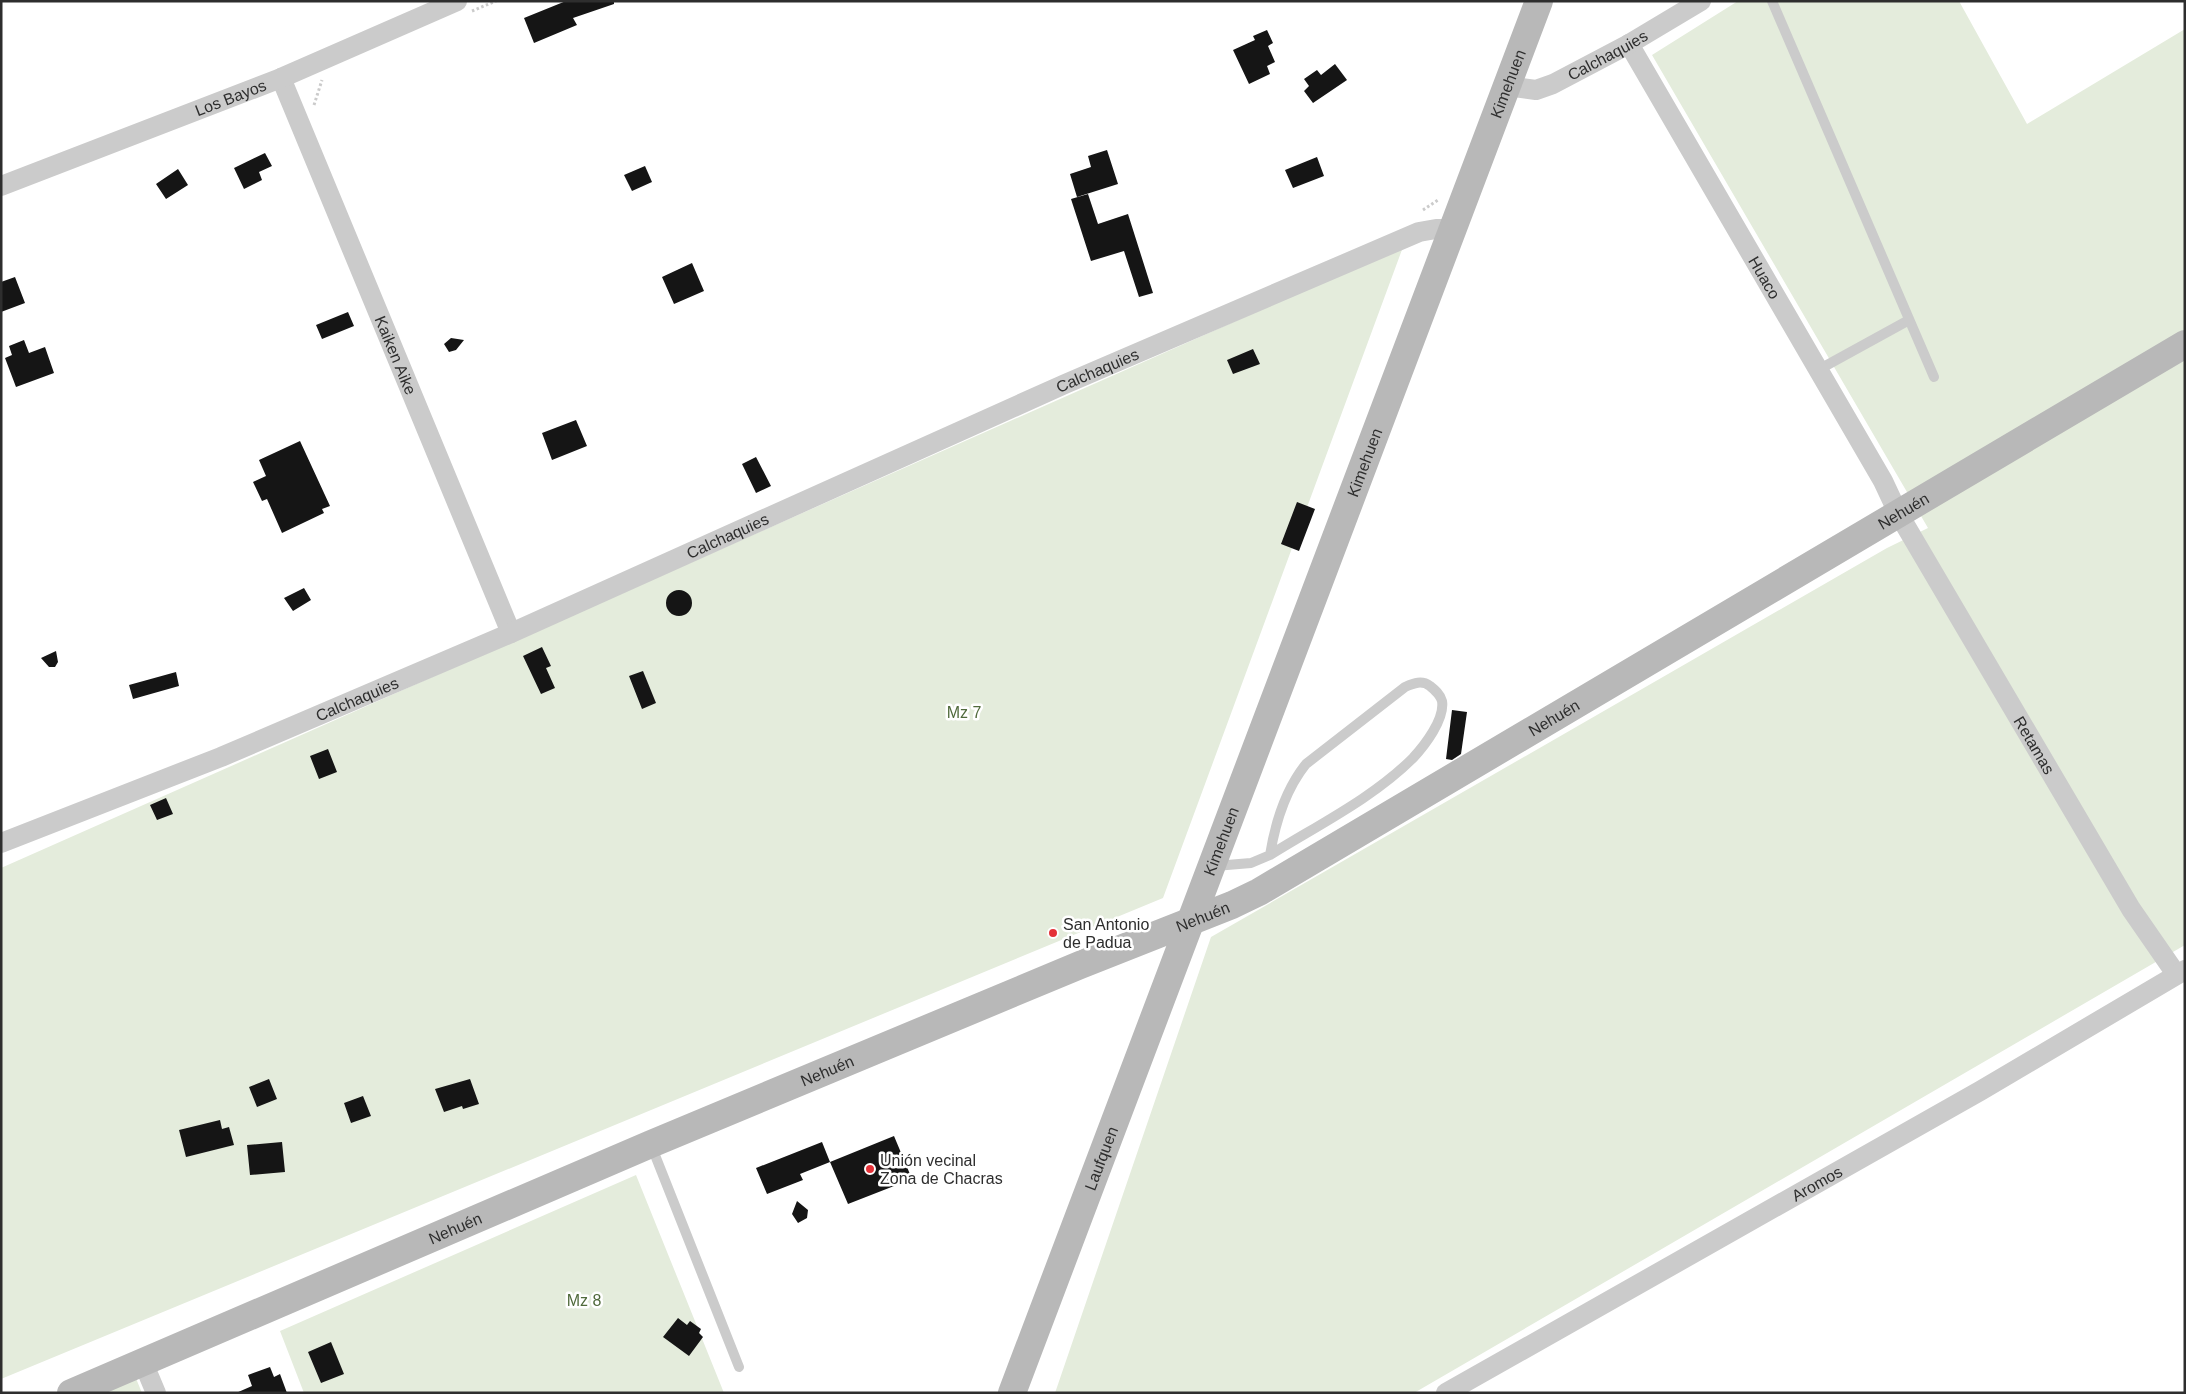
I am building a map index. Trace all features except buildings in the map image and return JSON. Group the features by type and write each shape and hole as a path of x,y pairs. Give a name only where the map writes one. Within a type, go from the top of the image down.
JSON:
{"street":[{"name":"Los Bayos","path":"1,186 281,78 457,1"},
{"name":"Kimehuen","path":"1188,923 1540,1"},
{"name":"Calchaquies","path":"1507,86 1536,90 1553,84 1629,44 1701,1"},
{"name":"Huaco","path":"1629,44 1883,480 1898,513"},
{"name":"Kaiken Aike","path":"281,78 512,633"},
{"name":"Calchaquies","path":"1,843 221,757 512,633 1065,384 1410,236 1436,228 1452,229"},
{"name":"Nehuén","path":"71,1393 651,1144 1259,892 2185,344"},
{"name":"Retamas","path":"1898,513 2131,909 2181,972"},
{"name":"Laufquen","path":"1012,1393 1188,923"},
{"name":"Aromos","path":"1446,1393 1980,1091 2181,972"},
{"path":"143,1362 156,1393"}],"lane":[{"path":"1772,1 1934,377"},
{"path":"1818,370 1909,320"},
{"path":"1211,866 1252,864 1270,855 1384,783 1414,757 1438,720 1442,702 1438,693 1425,683 1414,682 1306,764 1294,778 1273,834 1270,855"},
{"path":"651,1144 739,1367"}],"path":[{"path":"311,113 324,76"},
{"path":"1416,214 1430,207 1442,196"}],"green space":[{"path":"1738,1 1959,1 2027,124 2185,29 2185,945 1414,1393 1055,1393 1211,937 1887,548 1928,528 1652,55"},
{"name":"Mz 7","path":"1403,247 1163,898 1,1379 1,868"},
{"name":"Mz 8","path":"636,1175 724,1393 304,1393 280,1331"},
{"path":"135,1376 142,1393 97,1393"}],"place":[{"name":"San Antonio de Padua","path":"1053,933"},
{"name":"Unión vecinal Zona de Chacras","path":"870,1169"}]}
